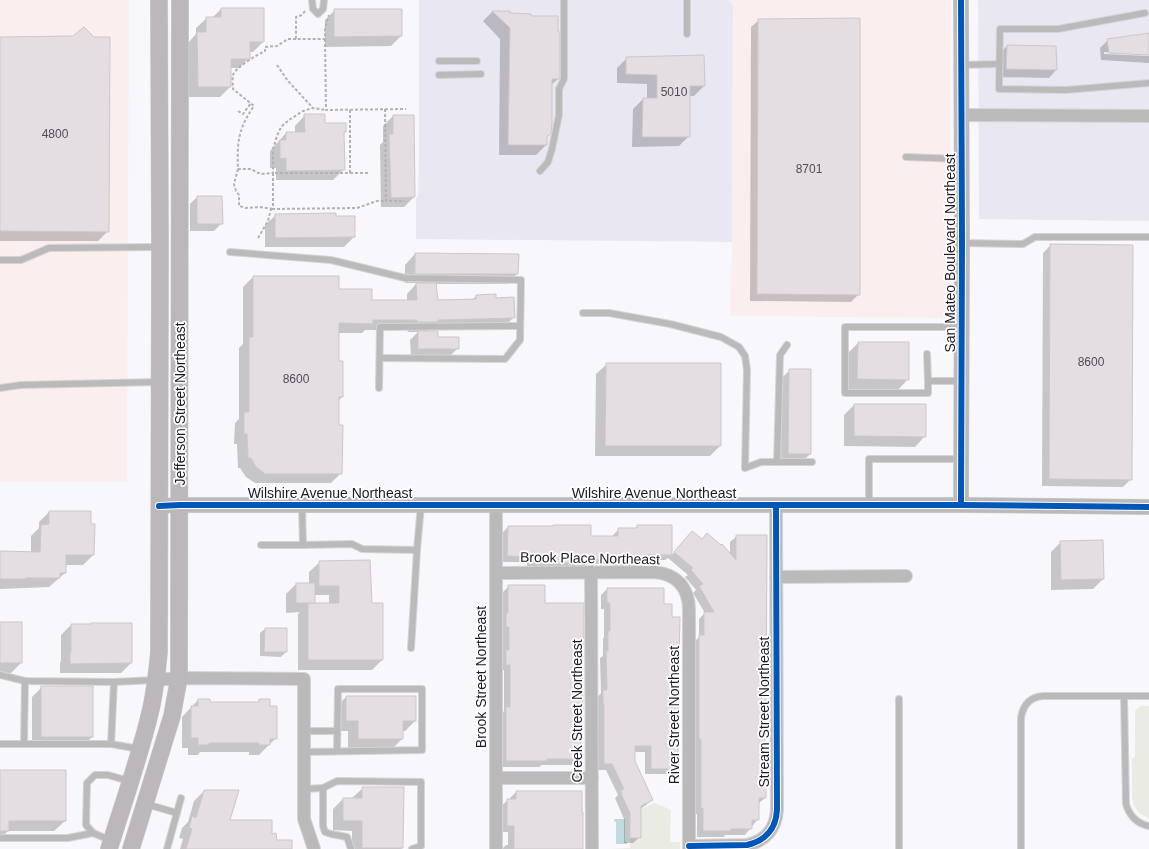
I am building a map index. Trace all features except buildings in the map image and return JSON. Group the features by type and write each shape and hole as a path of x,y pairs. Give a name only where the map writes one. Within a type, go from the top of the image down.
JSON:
{"main road":[{"name":"Jefferson Street Northeast","path":"111,845 150,712 159,652 159,0"},
{"name":"Jefferson Street Northeast","path":"131,849 172,716 179,678 180,0"}],"street":[{"name":"San Mateo Boulevard Northeast","path":"961,0 961,505"},
{"path":"961,115 1149,116"},
{"name":"Brook Street Northeast","path":"496,505 496,849"},
{"name":"Stream Street Northeast","path":"689,848 753,844 769,833 775,822 776,505"},
{"name":"Wilshire Avenue Northeast","path":"159,506 961,505 1149,507"},
{"name":"Creek Street Northeast","path":"591,572 592,849"},
{"name":"Brook Place Northeast","path":"496,573 662,572 669,575 681,584"},
{"path":"776,577 906,576"},
{"name":"River Street Northeast","path":"681,584 688,596 689,603 689,848"},
{"path":"156,680 179,678 304,679 304,819 314,849"},
{"path":"496,778 592,778"}],"lane":[{"path":"312,0 313,9 318,14 323,9 324,0"},
{"path":"540,171 548,162 558,122 559,89 564,79 564,0"},
{"path":"687,0 687,34"},
{"path":"1145,13 1058,29 1000,29 999,89 1066,90 1149,83"},
{"path":"439,61 477,61"},
{"path":"961,65 999,64"},
{"path":"439,75 480,74"},
{"path":"906,157 962,159"},
{"path":"962,243 1023,244 1035,237 1149,237"},
{"path":"0,260 21,260 49,248 160,247"},
{"path":"230,252 331,260 405,278 521,280 520,340 505,358 380,358"},
{"path":"583,313 609,312 670,324 721,337 739,347 745,356 747,370 745,468 761,462 812,462"},
{"path":"380,388 380,328 520,326"},
{"path":"927,354 928,393 845,393 845,328 962,327"},
{"path":"777,462 780,355 787,345"},
{"path":"928,381 962,381"},
{"path":"0,388 20,385 159,382"},
{"path":"869,505 869,459 962,459"},
{"path":"302,505 304,545"},
{"path":"411,648 421,505"},
{"path":"260,545 352,544 362,549 417,550"},
{"path":"0,675 25,681 114,682 156,680"},
{"path":"24,744 25,681"},
{"path":"111,744 114,682"},
{"path":"304,752 422,750 422,690 338,689 337,751"},
{"path":"1021,849 1021,718 1026,704 1034,698 1043,696 1149,696"},
{"path":"1124,696 1126,804 1135,820 1149,826"},
{"path":"899,699 899,849"},
{"path":"304,731 337,731"},
{"path":"0,744 111,744 140,749"},
{"path":"111,845 93,833 86,825 87,783 95,775 108,775 130,781"},
{"path":"304,788 323,788 336,781 421,782 421,846 412,849"},
{"path":"323,788 323,826 326,832 347,837 351,849"},
{"path":"167,849 182,798"},
{"path":"145,804 177,813"},
{"path":"0,838 68,838 93,833"}],"path":[{"path":"296,39 296,17 302,15 306,6"},
{"path":"326,110 325,39 329,11"},
{"path":"325,39 288,39 277,46 265,47 265,51 249,60 233,75 233,88 254,106 246,117 238,140 238,169 234,184 239,195 239,206 246,208 260,207 272,209 357,208 377,201 405,201"},
{"path":"277,65 288,81 313,108"},
{"path":"238,111 243,114 251,104"},
{"path":"258,238 268,221 272,209 273,149 281,127 289,120 304,111 313,108 326,110 406,109"},
{"path":"385,109 386,201"},
{"path":"350,110 350,173"},
{"path":"238,169 251,169 261,174 368,173"}],"shaded area":[{"path":"0,0 129,0 127,482 0,482"},
{"path":"419,0 729,0 733,5 732,242 416,239 416,198 418,196 419,154"},
{"path":"729,0 950,0 949,318 730,316 732,242 733,5"},
{"path":"978,0 1149,0 1149,221 979,219"},
{"path":"1141,706 1149,706 1149,818 1142,815 1138,811 1132,798 1132,758 1135,757 1135,711"},
{"path":"655,803 671,810 670,842 680,842 680,849 612,849 630,848 630,838 641,837 641,818 630,818 630,814"}],"water":[{"path":"614,819 625,819 625,841 627,844 616,844 616,822"}],"cycle path":[{"path":"961,0 961,505"},
{"path":"689,846 747,845 759,841 764,837 772,828 776,817 776,505"},
{"path":"159,506 961,505 1149,507"}]}
